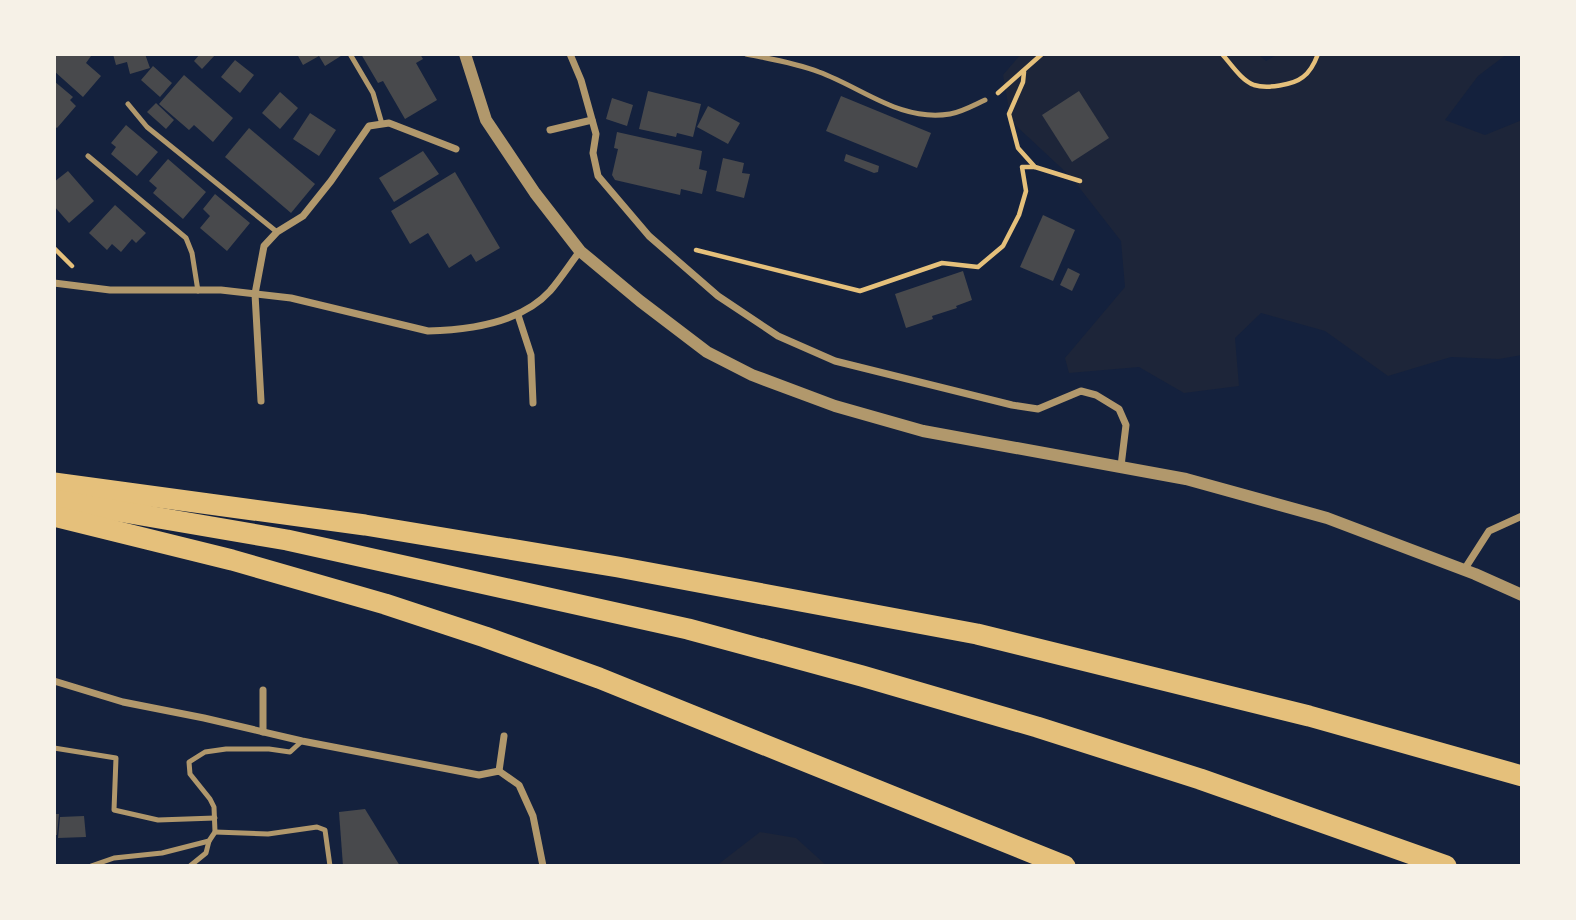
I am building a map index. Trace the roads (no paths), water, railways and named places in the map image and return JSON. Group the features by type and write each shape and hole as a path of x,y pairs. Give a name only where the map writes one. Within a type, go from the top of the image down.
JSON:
{"highway":[{"path":"54,484 365,525 618,567 977,634 1309,716 1522,776"},
{"path":"54,500 287,540 688,629 1037,727 1200,779 1446,866"},
{"path":"54,516 232,560 385,604 485,637 599,678 1065,866"}],"street":[{"path":"465,54 486,120 535,193 580,251 707,352 764,380 835,406 923,431 1186,479 1327,518 1522,595"},
{"path":"570,54 581,80 596,134 593,153 598,176 649,236 718,296 778,336 835,361 1038,409 1081,391 1096,395 1119,409 1126,425 1121,467"},
{"path":"550,130 592,120"},
{"path":"261,401 255,294 264,246 277,232 303,216 369,126 389,123 456,149"},
{"path":"54,283 110,290 221,290 255,294 302,301 428,331 450,330 492,323 518,314 549,292 580,251"},
{"path":"518,314 531,355 533,403"},
{"path":"1464,570 1489,531 1522,516"},
{"path":"54,681 123,702 302,741 479,775 499,771 519,785 533,816 543,866"},
{"path":"263,690 264,732"},
{"path":"499,771 504,736"}],"lane":[{"path":"349,54 373,93 382,124"},
{"path":"746,54 822,72 890,106 922,115 950,114 985,100"},
{"path":"128,104 147,127 277,232"},
{"path":"88,156 186,238 192,253 198,291"},
{"path":"190,866 205,853 215,832 215,818 211,799 190,774 188,762 205,752 290,752 302,741"},
{"path":"54,748 116,758 114,810 158,820 215,818"},
{"path":"215,832 268,834 317,827 325,830 330,866"},
{"path":"91,866 114,858 162,853 209,841"}]}
